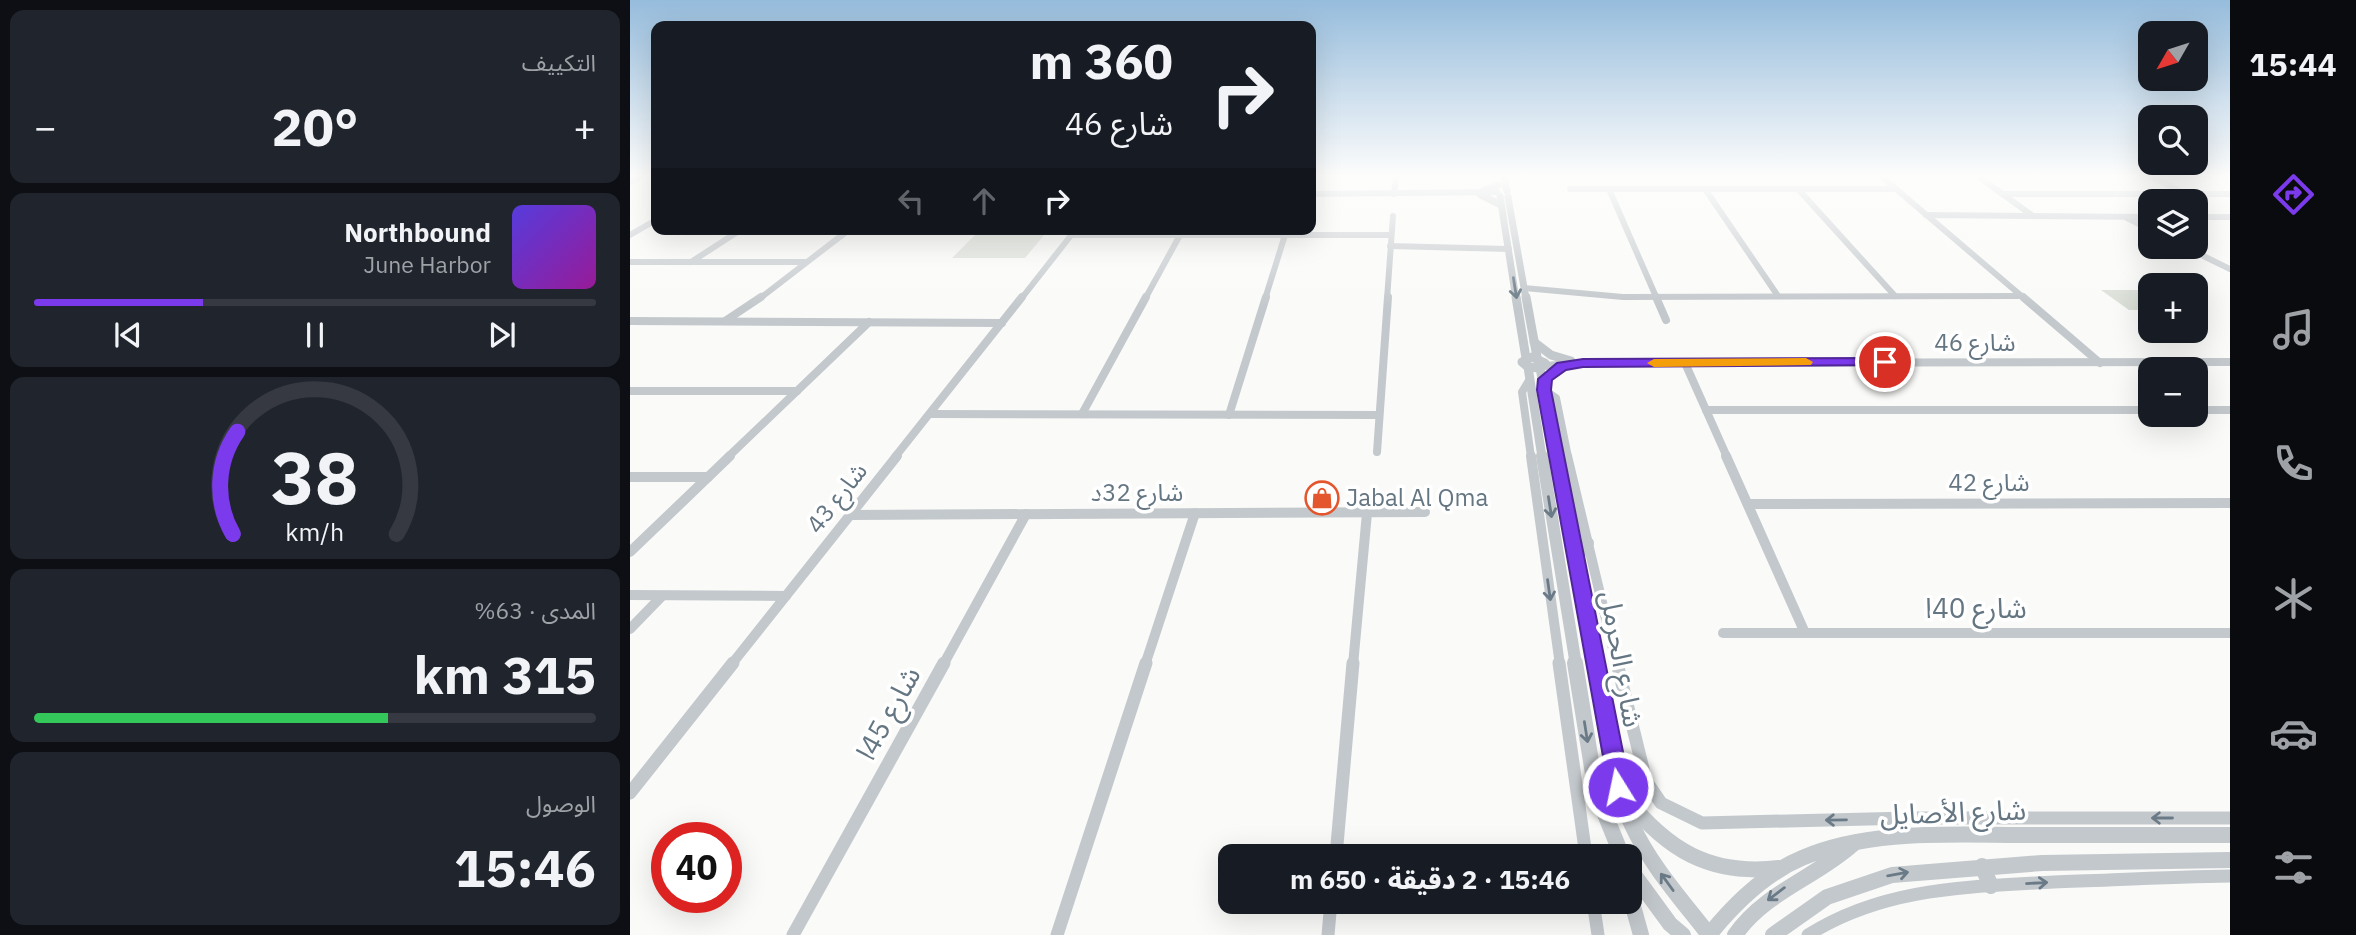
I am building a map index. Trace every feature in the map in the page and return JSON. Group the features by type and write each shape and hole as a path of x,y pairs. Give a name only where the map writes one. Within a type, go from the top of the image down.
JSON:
{"street":[{"path":"1377,452 1393,221"},
{"name":"شارع الحرمل","path":"1505,221 1577,557 1618,787 1632,824 1653,863 1709,935"},
{"name":"شارع الحرمل","path":"1508,221 1534,342 1592,771 1602,814 1615,844"},
{"path":"1623,221 1666,320"},
{"path":"1727,221 1778,296"},
{"path":"1827,221 1895,296"},
{"path":"1931,221 2073,344 2100,363"},
{"path":"630,235 651,223"},
{"path":"691,262 733,235"},
{"path":"724,321 752,304 842,235"},
{"name":"شارع 43","path":"630,793 1072,235"},
{"path":"1082,414 1180,235 1391,235"},
{"path":"1229,415 1284,235"},
{"path":"1391,246 1469,248 1508,245"},
{"path":"2208,258 2230,267"},
{"path":"630,262 806,262"},
{"path":"1524,288 1623,297 2018,296"},
{"path":"735,321 752,304"},
{"path":"630,321 1003,322"},
{"path":"630,552 869,322"},
{"path":"1534,342 1551,355 1569,363"},
{"path":"2073,344 2088,363"},
{"name":"شارع 46","path":"1536,370 1569,363 2230,362"},
{"path":"1536,370 1552,372 1569,363"},
{"path":"1685,363 1805,633"},
{"path":"1536,370 1556,398 1646,781 1661,803 1702,823 1909,818 2230,818"},
{"path":"1536,370 1524,387 1523,395 1584,844"},
{"path":"630,391 797,391"},
{"path":"1706,410 2138,410"},
{"path":"2208,411 2230,411"},
{"path":"930,414 1379,415"},
{"path":"630,477 708,477"},
{"name":"شارع 42","path":"1748,504 2230,503"},
{"name":"شارع 32د","path":"850,515 1425,512"},
{"path":"1057,935 1195,513"},
{"path":"1337,844 1367,513"},
{"name":"شارع 45ا","path":"793,935 1026,514"},
{"path":"1577,557 1588,543"},
{"path":"630,596 786,596"},
{"path":"630,629 662,596"},
{"name":"شارع 40ا","path":"1723,633 2230,633"},
{"path":"1618,787 1650,826 1696,860 1749,871 1785,867"},
{"name":"شارع الأصايل","path":"1709,935 1737,904 1785,867 1817,853 1853,844 1919,837 2230,835"},
{"path":"1735,935 1744,922 1776,894 1835,861 1853,844"},
{"name":"شارع الأصايل","path":"1773,935 1806,909 1862,882 1912,872 2085,861 2230,860"},
{"path":"1982,866 1991,886"},
{"path":"1808,935 1835,918 1876,900 1921,891 2230,876"},
{"path":"1642,885 1670,924 1683,935"},
{"path":"1328,935 1330,914"},
{"path":"1595,914 1598,935"},
{"path":"1635,914 1640,935"}],"shaded area":[{"path":"975,235 1044,235 1025,258 952,258"},
{"path":"2101,290 2138,290 2138,310 2129,310"}],"slow traffic":[{"path":"1654,363 1806,362"}],"place":[{"name":"Jabal Al Qma","path":"1322,498"}],"route":[{"path":"1618,787 1543,382 1562,366 1583,363 1885,362"}]}
